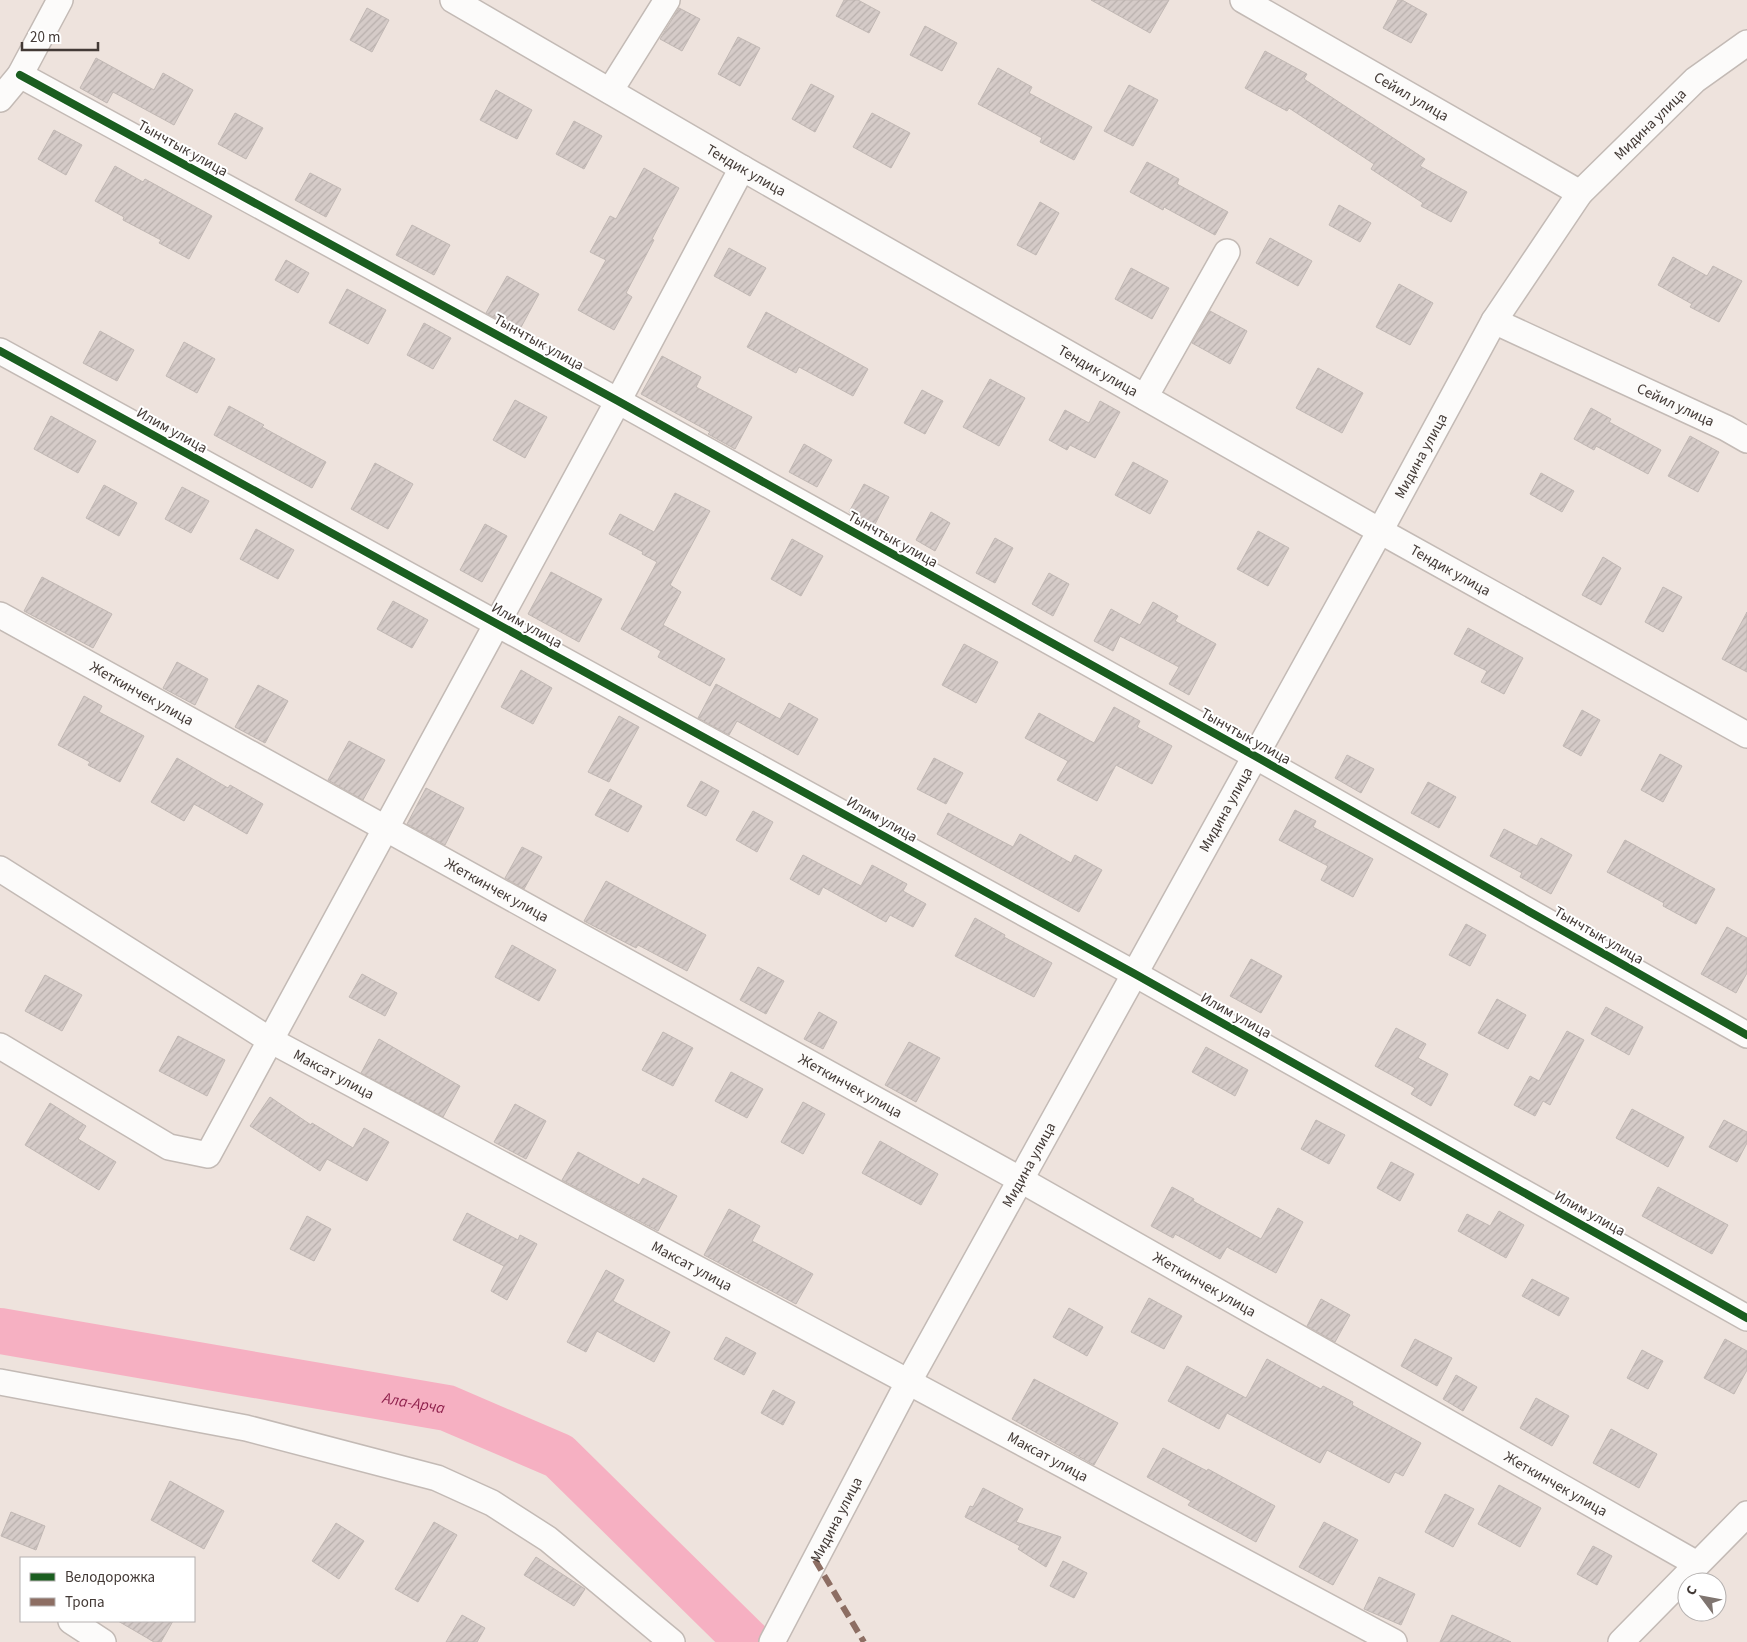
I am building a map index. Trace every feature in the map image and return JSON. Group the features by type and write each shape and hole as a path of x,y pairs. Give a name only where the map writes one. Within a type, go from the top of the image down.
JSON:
{"street":[{"path":"0,99 20,75 60,0"},
{"path":"610,91 667,0"},
{"name":"Сейил улица","path":"1243,0 1580,193"},
{"name":"Тендик улица","path":"464,3 742,168 1380,530 1747,735"},
{"name":"Мидина улица","path":"774,1637 909,1381 1494,321 1580,193 1695,80 1747,43"},
{"name":"Тынчтык улица","path":"20,75 618,401 1255,756 1747,1035"},
{"path":"0,1046 169,1147 208,1155 618,401 742,168"},
{"path":"1145,397 1227,252"},
{"name":"Сейил улица","path":"1494,321 1726,428 1747,440"},
{"name":"Илим улица","path":"0,351 1135,974 1747,1318"},
{"name":"Жеткинчек улица","path":"0,616 1020,1180 1698,1564"},
{"name":"Максат улица","path":"0,868 270,1040 1394,1642"},
{"path":"0,1382 246,1428 437,1478 492,1503 548,1539 672,1642"},
{"path":"1621,1642 1747,1514"},
{"path":"73,1622 103,1642"}],"building":[{"path":"844,0 858,0 880,12 869,33 836,16"},
{"path":"1091,0 1169,0 1150,33"},
{"path":"1398,0 1402,0 1427,14 1411,43 1383,28"},
{"path":"367,8 389,20 372,52 350,40"},
{"path":"679,8 700,19 682,51 660,39"},
{"path":"925,26 957,43 942,71 910,55"},
{"path":"738,37 760,48 740,86 718,74"},
{"path":"1265,51 1307,74 1304,79 1425,159 1420,166 1467,192 1451,222 1421,206 1423,203 1371,169 1374,164 1289,108 1287,111 1245,88"},
{"path":"96,58 154,90 163,73 193,90 174,125 113,92 107,103 80,88"},
{"path":"998,68 1032,87 1029,93 1092,127 1074,160 1040,142 1042,138 978,104"},
{"path":"811,84 834,96 815,132 792,119"},
{"path":"1129,85 1158,100 1133,146 1104,131"},
{"path":"496,90 532,110 517,139 480,120"},
{"path":"235,113 263,128 246,159 218,144"},
{"path":"872,113 910,133 891,168 853,147"},
{"path":"574,121 602,136 584,169 556,154"},
{"path":"54,130 82,145 66,175 38,159"},
{"path":"1147,162 1179,179 1177,184 1228,212 1215,235 1164,207 1163,210 1130,192"},
{"path":"115,166 143,182 145,179 212,216 189,259 159,243 161,240 123,220 124,217 95,201"},
{"path":"644,168 679,188 626,293 632,297 614,330 578,310 606,260 590,252 610,216 616,219"},
{"path":"310,173 341,189 326,217 295,200"},
{"path":"1040,202 1059,213 1036,255 1017,245"},
{"path":"1339,205 1371,223 1360,242 1329,225"},
{"path":"412,225 450,245 434,275 396,255"},
{"path":"1270,238 1312,261 1298,286 1256,263"},
{"path":"729,248 766,268 750,296 714,276"},
{"path":"1673,257 1707,276 1713,266 1742,281 1719,322 1690,307 1692,304 1658,285"},
{"path":"286,260 309,273 298,293 275,280"},
{"path":"1131,268 1169,288 1152,319 1115,299"},
{"path":"507,276 539,294 519,331 486,313"},
{"path":"1399,284 1433,303 1410,345 1376,327"},
{"path":"347,289 386,310 368,344 329,323"},
{"path":"1210,311 1247,331 1230,364 1192,343"},
{"path":"766,312 868,369 853,396 799,367 796,373 747,347"},
{"path":"424,323 451,338 433,369 407,355"},
{"path":"100,331 134,350 117,381 83,363"},
{"path":"184,342 215,359 197,393 166,376"},
{"path":"662,356 701,377 696,387 752,417 735,449 708,434 710,432 641,394"},
{"path":"1318,368 1363,393 1342,433 1296,408"},
{"path":"990,379 1025,398 999,446 963,427"},
{"path":"922,390 943,401 925,434 904,423"},
{"path":"515,400 547,417 525,458 493,440"},
{"path":"1100,401 1120,412 1095,458 1070,445 1067,450 1049,440 1065,410 1089,423"},
{"path":"229,406 264,425 262,427 326,462 312,488 214,435"},
{"path":"1591,408 1611,419 1609,422 1661,450 1648,474 1596,446 1594,450 1574,439"},
{"path":"51,416 96,441 78,473 34,449"},
{"path":"1690,436 1719,452 1698,492 1668,476"},
{"path":"804,444 832,460 817,487 789,472"},
{"path":"1133,462 1168,481 1150,514 1115,495"},
{"path":"375,463 413,484 388,529 351,509"},
{"path":"1541,473 1574,491 1562,512 1530,494"},
{"path":"864,484 889,497 874,526 849,512"},
{"path":"104,485 137,503 119,536 86,518"},
{"path":"182,487 209,501 191,533 165,519"},
{"path":"675,493 710,511 670,585 681,592 663,625 725,659 710,686 658,657 661,651 621,629 657,562 642,554 643,552 609,534 620,514 654,532"},
{"path":"931,512 950,523 935,551 916,540"},
{"path":"485,524 507,536 482,582 460,570"},
{"path":"256,529 294,550 278,579 240,559"},
{"path":"1258,531 1289,548 1268,586 1237,569"},
{"path":"995,538 1013,548 995,583 976,573"},
{"path":"792,539 823,556 801,596 771,579"},
{"path":"1603,557 1621,568 1601,605 1582,595"},
{"path":"551,572 602,599 579,642 528,614"},
{"path":"1049,573 1069,584 1053,616 1032,604"},
{"path":"42,577 112,614 93,648 24,611"},
{"path":"1663,587 1682,597 1663,632 1645,622"},
{"path":"393,601 428,620 412,648 377,629"},
{"path":"1153,602 1178,616 1175,621 1216,644 1189,695 1169,684 1179,667 1120,636 1113,651 1094,641 1111,609 1140,625"},
{"path":"1747,612 1747,672 1722,659"},
{"path":"1468,628 1523,658 1504,694 1481,682 1487,671 1454,654"},
{"path":"964,644 998,662 976,703 942,685"},
{"path":"177,662 208,679 195,705 163,688"},
{"path":"521,670 552,688 533,724 501,707"},
{"path":"716,684 780,719 789,703 818,719 798,755 737,721 729,735 698,718"},
{"path":"258,685 288,701 265,743 235,727"},
{"path":"84,696 102,706 99,712 144,736 120,782 88,765 90,762 58,745"},
{"path":"1114,707 1140,721 1137,727 1172,746 1152,784 1116,765 1097,801 1057,780 1068,761 1025,738 1039,713 1094,743"},
{"path":"1582,710 1600,720 1581,756 1563,746"},
{"path":"619,716 639,727 609,782 588,772"},
{"path":"349,741 385,760 363,800 328,780"},
{"path":"1660,754 1682,766 1663,802 1641,790"},
{"path":"1347,755 1374,769 1361,793 1335,778"},
{"path":"177,758 228,788 230,785 263,804 247,834 194,804 184,821 151,802"},
{"path":"934,758 963,773 946,804 917,789"},
{"path":"701,781 719,791 706,816 687,806"},
{"path":"1428,782 1456,797 1439,828 1411,813"},
{"path":"426,788 464,808 445,845 407,824"},
{"path":"610,789 642,806 628,832 595,815"},
{"path":"1295,810 1316,821 1313,827 1373,859 1353,897 1321,880 1328,866 1279,840"},
{"path":"753,811 773,822 757,852 736,840"},
{"path":"948,813 1013,847 1020,834 1071,863 1075,855 1102,870 1079,912 937,834"},
{"path":"1504,829 1537,846 1541,838 1572,855 1551,894 1520,877 1522,873 1490,856"},
{"path":"1625,840 1715,889 1696,924 1663,906 1664,903 1607,872"},
{"path":"522,847 542,857 524,889 505,878"},
{"path":"803,855 861,886 872,865 907,884 903,891 926,904 913,927 890,915 886,922 823,887 819,895 790,879"},
{"path":"606,881 706,935 687,971 638,945 636,948 584,921"},
{"path":"975,918 1005,935 1004,937 1052,963 1034,997 955,956"},
{"path":"1466,924 1486,935 1470,966 1449,955"},
{"path":"1727,927 1747,938 1747,973 1736,993 1701,974"},
{"path":"512,945 556,970 539,1001 495,977"},
{"path":"1251,959 1282,976 1261,1013 1230,996"},
{"path":"758,967 784,981 766,1014 740,1000"},
{"path":"362,974 397,993 385,1016 349,997"},
{"path":"45,975 82,995 62,1031 25,1011"},
{"path":"1497,999 1526,1015 1508,1049 1478,1033"},
{"path":"1606,1007 1643,1027 1629,1055 1591,1034"},
{"path":"819,1012 837,1022 823,1049 804,1039"},
{"path":"1396,1028 1426,1044 1418,1058 1448,1074 1431,1106 1411,1094 1415,1088 1375,1066"},
{"path":"1567,1031 1584,1040 1550,1105 1543,1101 1535,1116 1514,1105 1530,1076 1539,1081"},
{"path":"663,1032 693,1048 673,1086 642,1070"},
{"path":"178,1036 225,1060 207,1096 159,1071"},
{"path":"379,1039 460,1086 443,1117 361,1073"},
{"path":"909,1042 940,1058 916,1102 885,1085"},
{"path":"1206,1047 1248,1070 1235,1096 1192,1072"},
{"path":"731,1072 763,1089 747,1118 715,1101"},
{"path":"270,1097 311,1125 312,1123 353,1148 364,1128 389,1142 367,1181 327,1159 320,1171 250,1126"},
{"path":"803,1102 825,1114 803,1154 781,1142"},
{"path":"50,1103 86,1126 78,1139 116,1162 99,1190 25,1145"},
{"path":"515,1104 546,1121 526,1159 494,1142"},
{"path":"1632,1109 1684,1137 1668,1167 1616,1138"},
{"path":"1316,1120 1345,1135 1329,1164 1301,1149"},
{"path":"1724,1120 1747,1132 1747,1143 1737,1162 1709,1147"},
{"path":"880,1141 938,1174 921,1205 862,1173"},
{"path":"578,1152 639,1185 643,1178 677,1196 658,1231 562,1180"},
{"path":"1391,1162 1414,1174 1400,1201 1377,1188"},
{"path":"1172,1187 1261,1239 1278,1208 1303,1222 1276,1273 1227,1247 1220,1259 1175,1234 1173,1238 1151,1226"},
{"path":"1658,1187 1728,1225 1712,1254 1642,1216"},
{"path":"729,1209 760,1226 752,1241 813,1274 796,1304 704,1255"},
{"path":"1499,1211 1524,1225 1506,1258 1458,1231 1467,1214 1490,1226"},
{"path":"467,1213 518,1240 520,1235 537,1244 507,1300 491,1291 504,1266 453,1240"},
{"path":"307,1216 331,1229 314,1261 290,1249"},
{"path":"606,1270 624,1280 613,1301 670,1332 654,1362 597,1331 586,1352 567,1342"},
{"path":"1532,1279 1569,1298 1559,1316 1522,1296"},
{"path":"1149,1298 1182,1316 1164,1349 1131,1332"},
{"path":"1321,1299 1350,1315 1335,1342 1307,1326"},
{"path":"1069,1308 1103,1327 1087,1356 1053,1337"},
{"path":"726,1337 756,1353 744,1375 714,1359"},
{"path":"1415,1339 1452,1358 1437,1386 1401,1366"},
{"path":"1725,1339 1747,1351 1747,1370 1734,1394 1704,1378"},
{"path":"1642,1350 1663,1361 1648,1389 1627,1378"},
{"path":"1267,1359 1321,1389 1323,1386 1353,1402 1352,1405 1421,1443 1403,1476 1395,1472 1389,1483 1327,1450 1320,1463 1227,1413 1219,1429 1168,1401 1187,1366 1246,1398"},
{"path":"1456,1375 1477,1387 1463,1411 1443,1399"},
{"path":"1034,1379 1118,1423 1094,1465 1012,1419"},
{"path":"773,1390 795,1402 783,1425 761,1413"},
{"path":"1536,1398 1569,1416 1552,1446 1520,1428"},
{"path":"1611,1429 1657,1454 1639,1488 1593,1463"},
{"path":"1163,1448 1207,1471 1208,1469 1275,1506 1256,1542 1188,1505 1191,1501 1147,1477"},
{"path":"170,1481 224,1511 204,1549 151,1520"},
{"path":"1499,1485 1541,1508 1520,1547 1478,1524"},
{"path":"983,1488 1023,1509 1016,1522 1061,1537 1046,1567 1018,1549 1020,1546 965,1517 970,1506 973,1507"},
{"path":"1445,1494 1474,1509 1453,1547 1425,1532"},
{"path":"11,1512 45,1526 36,1550 1,1536"},
{"path":"434,1522 457,1535 418,1602 395,1589"},
{"path":"1324,1522 1358,1540 1333,1585 1299,1567"},
{"path":"336,1523 364,1541 339,1579 312,1561"},
{"path":"1593,1546 1612,1556 1597,1585 1577,1574"},
{"path":"536,1557 585,1589 574,1606 524,1575"},
{"path":"1063,1561 1087,1573 1074,1598 1050,1586"},
{"path":"1379,1577 1415,1594 1401,1625 1364,1609"},
{"path":"462,1615 485,1628 477,1642 446,1642"},
{"path":"1452,1615 1511,1642 1440,1642"},
{"path":"120,1622 172,1622 161,1642 154,1642"}],"waterway":[{"name":"Ала-Арча","path":"0,1331 447,1408 559,1456 748,1642"}],"marked path":[{"path":"815,1560 864,1642"}],"cycle path":[{"path":"20,75 618,401 1255,756 1747,1035"},
{"path":"0,351 1135,974 1747,1318"}]}
